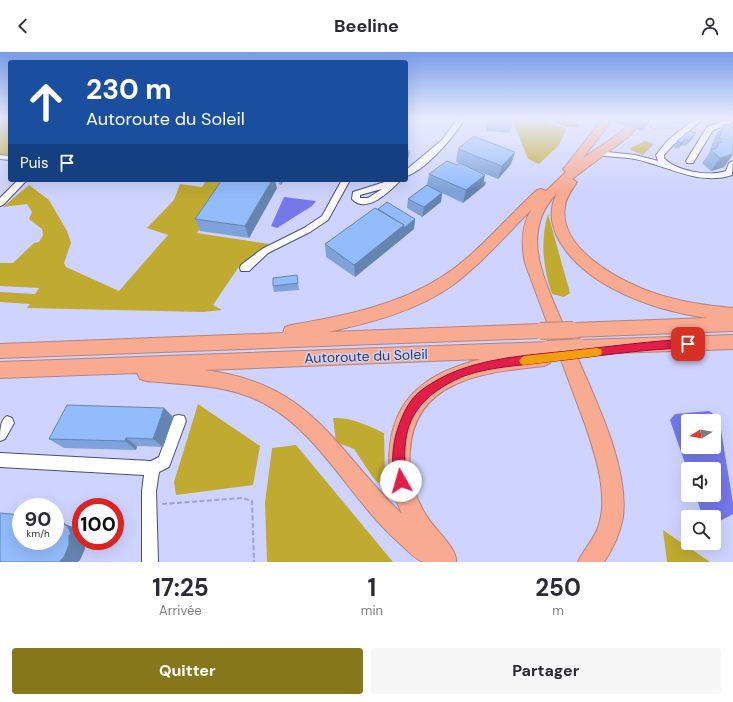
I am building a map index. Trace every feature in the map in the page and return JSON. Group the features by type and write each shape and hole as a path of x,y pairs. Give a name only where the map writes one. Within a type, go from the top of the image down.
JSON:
{"highway":[{"path":"593,142 576,167 558,209 563,234 572,247 583,260 597,272 615,283 645,297 731,319"},
{"path":"229,342 353,320 394,308 418,297 449,280 465,268 534,200 576,167 615,142"},
{"path":"576,167 539,207 535,215 530,234 529,251 541,289 598,433 610,478 612,510 610,527 604,541 590,562"},
{"name":"Autoroute du Soleil","path":"0,351 573,330 731,319"},
{"path":"449,562 418,522 410,508 401,481 399,447 401,434 408,416 425,393 453,376 483,367 549,353 661,344 731,342"},
{"name":"Autoroute du Soleil","path":"0,370 549,353"},
{"path":"99,366 147,373 210,378 234,382 273,398 314,431 396,525 424,550 444,562"}],"street":[{"path":"408,173 425,160 444,142"},
{"path":"666,165 662,162 660,154 671,142"},
{"path":"690,161 702,142"},
{"path":"598,153 635,157 698,175 712,176 729,173 733,163"},
{"path":"0,203 22,182"},
{"path":"245,268 265,251 306,230 325,218 345,182"},
{"path":"0,460 152,468 164,462 179,421"},
{"path":"150,562 149,498 152,468"}],"path":[{"path":"149,498 242,498 252,501 254,562"}],"shaded area":[{"path":"0,142 8,142 8,155 0,154"},
{"path":"521,142 560,142 559,145 539,164 528,159"},
{"path":"643,142 654,144 643,155 631,150 630,148"},
{"path":"205,182 231,182 197,233 269,244 238,268 213,305 222,310 203,312 27,308 30,304 0,302 0,292 35,294 39,288 0,286 0,263 13,263 34,243 39,242 43,235 42,229 29,219 32,212 27,204 3,207 29,185 49,200 67,231 71,243 64,263 66,267 119,291 168,235 147,228 174,200 180,184 202,187"},
{"path":"284,197 316,201 312,206 277,228 271,226"},
{"path":"548,214 570,293 564,297 552,294 546,274 543,244"},
{"path":"198,404 260,446 253,485 176,495 174,482"},
{"path":"709,411 713,414 681,414 681,452 670,420 675,414"},
{"path":"333,418 353,420 384,433 385,478 378,483 354,449 336,442"},
{"path":"721,430 733,503 733,514 721,520 721,510 701,510 698,502 721,502 721,462 685,462 682,454 721,454"},
{"path":"296,445 393,562 267,562 265,503 272,448"},
{"path":"663,530 681,542 681,550 692,550 710,562 667,562"}],"building":[{"path":"466,142 488,142 515,152 502,166 458,149"},
{"path":"719,142 733,142 733,154 720,158 711,150 717,148"},
{"path":"447,161 457,165 460,163 485,175 466,190 429,174"},
{"path":"221,182 271,182 245,226 195,219"},
{"path":"427,185 442,193 424,207 408,199"},
{"path":"387,202 415,219 404,228 404,225 378,209"},
{"path":"375,208 404,225 354,265 325,244"},
{"path":"297,275 298,283 273,286 273,278"},
{"path":"67,405 164,408 153,439 126,438 125,441 49,439"},
{"path":"0,513 12,514 12,550 64,550 64,524 68,527 71,534 69,535 69,545 64,557 60,561 61,562 0,562"}],"slow traffic":[{"path":"524,361 597,352"}],"route":[{"path":"401,481 399,471 399,447 405,422 411,411 425,393 442,381 472,369 510,362 661,344 688,344"}]}
